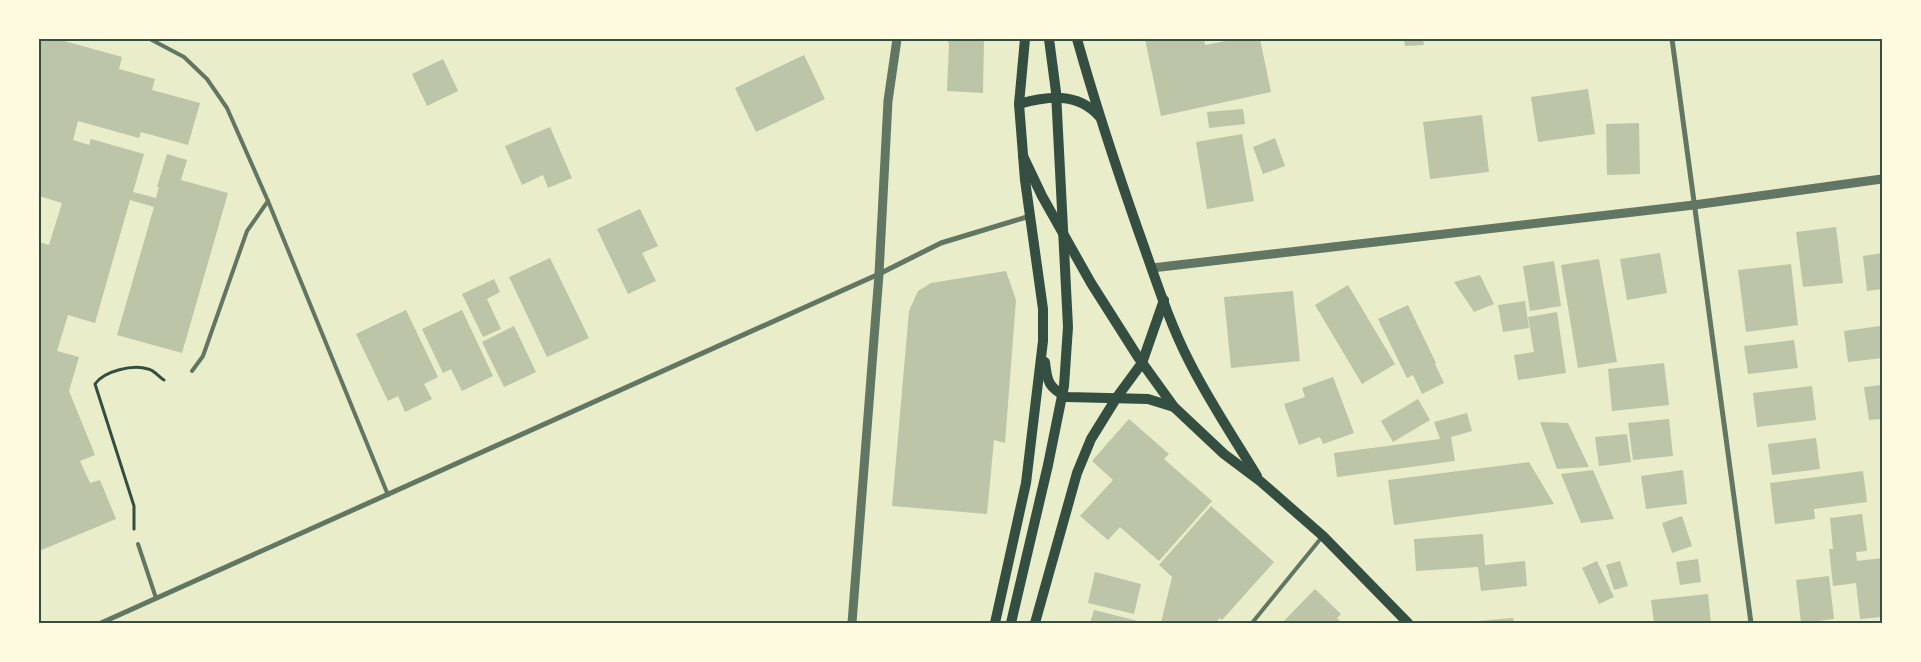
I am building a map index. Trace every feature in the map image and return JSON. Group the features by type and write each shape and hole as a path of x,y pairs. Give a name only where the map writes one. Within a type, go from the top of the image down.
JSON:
{"main road":[{"path":"1025,39 1019,104 1030,216 1043,309 1043,341 1049,384 1055,391 1067,397 1148,399 1174,407"},
{"path":"1011,623 1050,456 1064,386 1067,337 1056,92 1049,39"},
{"path":"1077,39 1101,119 1152,268 1188,360 1204,390 1260,481"},
{"path":"1019,104 1046,97 1066,98 1092,108 1101,119"},
{"path":"1023,156 1042,196 1075,256 1142,363 1174,407 1224,454 1260,481 1323,536 1408,623"},
{"path":"1035,623 1077,473 1091,439 1117,397 1142,363 1164,300"},
{"path":"994,623 1026,483 1043,341"}],"street":[{"path":"852,623 879,274 888,101 897,39"},
{"path":"1672,39 1751,623"},
{"path":"1152,268 1694,205 1882,179"},
{"path":"101,623 879,274 941,243 1030,216"}],"lane":[{"path":"150,39 184,57 207,79 227,108 268,201 388,495"},
{"path":"192,371 202,356 247,231 268,201"},
{"path":"1252,623 1323,536"},
{"path":"138,544 156,598"}],"path":[{"path":"138,544 133,523 134,506 95,384 100,376 133,366 150,369 164,380"}],"building":[{"path":"39,39 57,39 122,57 119,69 155,79 152,90 200,103 188,145 141,132 139,138 78,121 73,140 89,145 91,139 144,154 133,192 156,198 159,187 157,187 167,154 187,160 181,180 228,193 182,353 117,335 154,207 130,200 95,323 68,315 57,351 79,357 69,391 95,455 80,461 90,483 100,480 116,519 39,551 39,242 49,245 62,203 39,196"},
{"path":"947,39 984,39 983,93 947,91 949,44"},
{"path":"1145,39 1204,39 1205,45 1236,39 1260,39 1271,92 1161,116"},
{"path":"1404,39 1423,39 1424,45 1405,46"},
{"path":"1434,39 1454,39 1454,40 1434,41"},
{"path":"804,55 825,99 756,132 735,88"},
{"path":"443,59 458,91 427,106 412,74"},
{"path":"1588,89 1595,134 1538,142 1531,97"},
{"path":"1243,109 1245,124 1209,128 1207,112"},
{"path":"1482,115 1489,172 1430,179 1423,122"},
{"path":"1639,123 1640,174 1607,175 1606,124"},
{"path":"550,127 572,178 548,188 543,175 522,185 505,146"},
{"path":"1242,134 1254,201 1207,209 1196,142"},
{"path":"1275,138 1285,166 1263,174 1253,147"},
{"path":"640,209 658,246 642,253 656,281 628,294 597,229"},
{"path":"1836,227 1843,283 1803,287 1796,232"},
{"path":"1660,253 1667,293 1627,300 1620,259"},
{"path":"1882,253 1882,289 1867,291 1863,256"},
{"path":"550,258 589,338 547,357 509,277"},
{"path":"1599,259 1617,362 1578,368 1561,265"},
{"path":"1554,261 1561,306 1530,311 1523,266"},
{"path":"1791,264 1798,325 1746,332 1738,270"},
{"path":"1006,271 1016,300 1005,443 994,440 987,514 892,506 909,311 918,291 931,283"},
{"path":"1480,275 1494,304 1474,312 1454,282"},
{"path":"494,279 500,292 487,299 501,329 483,337 462,294"},
{"path":"1348,285 1395,364 1362,384 1315,305"},
{"path":"1293,291 1300,361 1231,368 1224,297"},
{"path":"1525,301 1529,328 1503,332 1498,305"},
{"path":"1408,305 1444,383 1422,394 1413,375 1407,378 1378,319"},
{"path":"406,310 438,377 424,384 432,399 405,412 398,396 388,401 356,334"},
{"path":"462,310 493,376 462,391 451,369 443,373 422,329"},
{"path":"1557,312 1566,373 1518,380 1514,355 1534,352 1528,317"},
{"path":"514,326 536,372 504,387 482,342"},
{"path":"1880,326 1882,358 1848,362 1844,331"},
{"path":"1794,340 1798,368 1748,374 1744,346"},
{"path":"1664,363 1669,405 1612,411 1608,369"},
{"path":"1333,377 1354,433 1323,444 1320,437 1299,445 1284,404 1305,397 1302,388"},
{"path":"1882,385 1882,419 1869,420 1864,387"},
{"path":"1812,386 1816,420 1757,427 1753,393"},
{"path":"1418,399 1430,420 1393,442 1381,421"},
{"path":"1467,413 1472,431 1451,437 1455,461 1337,477 1334,453 1440,439 1434,422"},
{"path":"1129,419 1169,454 1164,459 1212,501 1159,561 1120,527 1108,540 1080,516 1113,480 1092,461"},
{"path":"1669,419 1673,456 1633,460 1628,423"},
{"path":"1540,422 1568,423 1589,467 1557,469"},
{"path":"1627,434 1631,462 1599,466 1595,437"},
{"path":"1816,438 1820,469 1772,475 1768,444"},
{"path":"1529,462 1554,504 1394,525 1388,480"},
{"path":"1593,470 1614,519 1581,523 1561,474"},
{"path":"1683,470 1687,504 1646,509 1641,476"},
{"path":"1863,471 1867,502 1814,509 1815,519 1775,524 1770,483"},
{"path":"1211,506 1274,562 1222,620 1219,618 1217,623 1161,623 1172,577 1159,565"},
{"path":"1862,514 1867,551 1856,552 1857,561 1882,558 1882,617 1860,619 1856,583 1833,586 1829,549 1833,549 1830,518"},
{"path":"1682,516 1692,546 1672,553 1662,523"},
{"path":"1483,534 1485,565 1525,561 1527,586 1481,591 1478,567 1416,571 1414,539"},
{"path":"1698,559 1701,582 1680,585 1676,562"},
{"path":"1597,561 1614,597 1599,604 1582,568"},
{"path":"1620,561 1628,586 1614,590 1606,565"},
{"path":"1095,572 1141,584 1134,614 1088,603"},
{"path":"1829,576 1834,619 1801,623 1796,580"},
{"path":"1315,589 1341,614 1337,618 1342,623 1282,623"},
{"path":"1708,594 1711,623 1654,623 1651,600"},
{"path":"1094,610 1138,621 1137,623 1090,623"},
{"path":"1513,618 1514,623 1467,622"}]}
